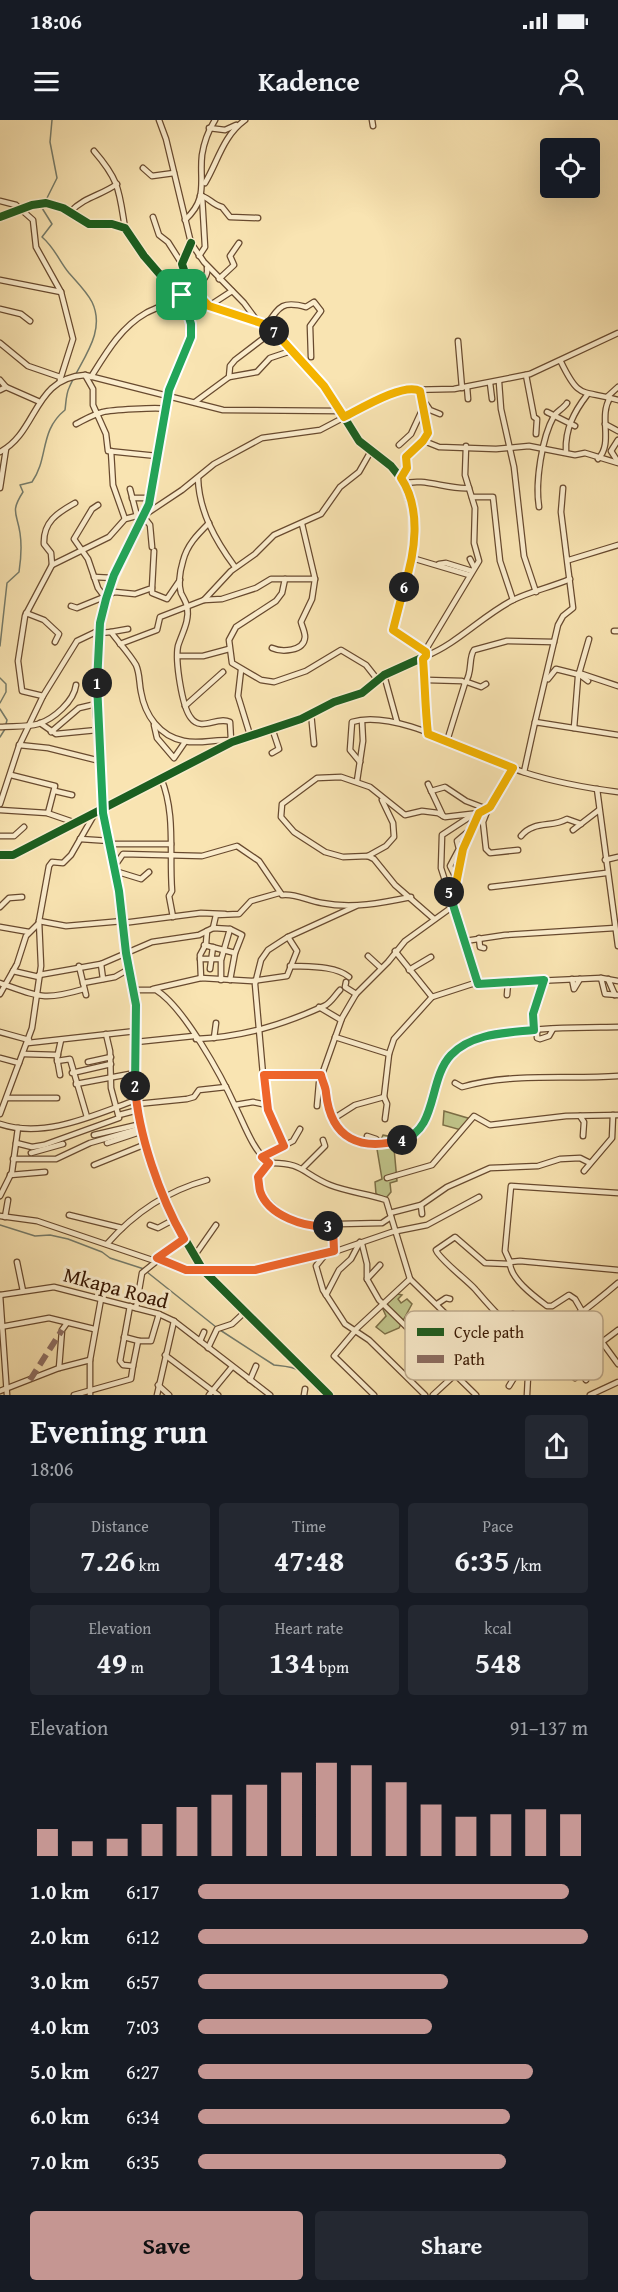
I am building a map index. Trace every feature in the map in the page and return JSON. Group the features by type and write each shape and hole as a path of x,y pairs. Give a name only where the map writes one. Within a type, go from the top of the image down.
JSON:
{"street":[{"path":"159,120 191,243 207,266 258,322"},
{"path":"199,256 205,247 201,196 202,155 209,128 214,120"},
{"path":"209,128 225,130 244,121"},
{"path":"203,185 222,146 244,121"},
{"path":"94,151 113,173 122,193 125,228 144,256 169,285 182,295 192,330 168,396 151,498 113,578 106,597 100,631 96,704 102,807 115,869 133,990 137,1104 146,1144 173,1220 204,1270 329,1395"},
{"path":"143,168 152,176 174,173"},
{"path":"70,212 87,198 101,195 117,184"},
{"path":"184,220 201,196"},
{"path":"201,196 213,205 222,207 228,217 258,218"},
{"path":"0,201 22,209 33,220 36,247 61,292 73,343 60,379"},
{"path":"0,217 45,203 70,212 89,224 112,224 125,228"},
{"path":"153,217 159,235 170,244 193,289 209,306 267,325 324,386 357,438 405,484 413,512 412,558 393,630 424,655"},
{"path":"182,264 191,243"},
{"path":"219,279 234,265 230,256 239,243"},
{"path":"91,376 130,324 193,289 206,278 207,266"},
{"path":"0,280 61,292"},
{"path":"209,306 232,291"},
{"path":"267,325 275,312 287,303 295,302 306,307 315,302 321,311 310,326 312,358 310,371"},
{"path":"0,309 21,314 30,321"},
{"path":"229,377 230,366 235,360 273,331"},
{"path":"52,565 111,536 125,519 144,515 226,456 267,436 320,430 379,399 419,390 464,388 526,375 561,362 618,333"},
{"path":"458,341 464,388 468,399"},
{"path":"0,344 38,371 60,379"},
{"path":"195,402 229,377 257,372 270,358 291,351"},
{"path":"561,362 574,386 587,395 618,400"},
{"path":"85,375 93,389 92,403 106,434 107,449 157,456"},
{"path":"526,375 534,417 537,419 536,434"},
{"path":"0,488 6,449 51,387 60,379 70,376 91,376 223,410 340,411"},
{"path":"0,380 6,387 40,402"},
{"path":"499,381 501,409 510,447 524,556 536,592"},
{"path":"490,383 492,399"},
{"path":"0,390 6,387"},
{"path":"598,459 605,450 607,404 609,397 618,388"},
{"path":"401,478 407,468 406,457 423,441 428,430 419,390"},
{"path":"419,390 428,409 440,414"},
{"path":"566,451 565,437 570,422 587,395"},
{"path":"539,507 537,496 548,429 555,415 567,403"},
{"path":"399,445 413,431 424,406"},
{"path":"76,424 105,411 134,411 150,407 165,409"},
{"path":"547,412 575,426"},
{"path":"605,424 618,430"},
{"path":"266,444 267,436"},
{"path":"618,440 611,451 618,463"},
{"path":"423,441 439,447 527,446 566,451 575,455 585,453 598,459 618,463"},
{"path":"428,734 424,693 427,680 424,655 479,560 475,547 477,520 465,470 466,446"},
{"path":"0,452 6,449"},
{"path":"111,451 113,488 125,519"},
{"path":"120,644 157,630 160,617 204,600 235,567 255,554 276,534 302,524 324,510 340,487 359,472 371,451"},
{"path":"198,477 198,498 209,524 235,567"},
{"path":"405,484 430,482 438,487 469,488"},
{"path":"524,772 561,618 573,608 569,560 564,546 561,516 563,488"},
{"path":"130,489 137,516"},
{"path":"472,497 494,497 500,561 513,600"},
{"path":"132,498 151,498"},
{"path":"43,696 22,690 18,656 26,614 52,565 51,553 44,544 45,527 52,518 75,503"},
{"path":"98,506 92,509 74,537 88,559 98,590 106,597"},
{"path":"144,515 150,525 153,549 152,593 167,599 180,580"},
{"path":"209,524 194,538 186,551 180,580 180,588 187,608 186,627 178,656 185,706 195,723 206,724 222,720 230,722 233,741"},
{"path":"272,648 291,650 303,642 305,636 301,622 312,599 315,579 302,524"},
{"path":"569,560 618,545"},
{"path":"412,558 436,565 446,563 472,571"},
{"path":"470,559 472,571"},
{"path":"94,577 113,578"},
{"path":"285,579 282,593 276,601 236,627 230,638 230,660 241,670 264,682 274,682 306,671 339,650 366,665 377,679"},
{"path":"204,600 222,599 256,588 268,580 315,579"},
{"path":"0,855 13,855 233,741 362,693 384,675 424,655 443,649 467,629 513,600 570,579"},
{"path":"71,606 77,608 115,592 135,594 152,588"},
{"path":"26,614 50,624 59,634 54,642"},
{"path":"0,804 19,745 43,696 77,641 100,631 128,629"},
{"path":"111,632 136,666 145,709 158,738 174,758 185,742"},
{"path":"574,728 579,674 589,639"},
{"path":"447,741 472,667 471,651 507,641 554,642"},
{"path":"178,656 203,657 229,649"},
{"path":"546,681 556,669 618,686"},
{"path":"241,670 238,696 250,735"},
{"path":"185,706 223,672"},
{"path":"579,674 588,681"},
{"path":"384,675 397,722"},
{"path":"427,680 462,681 481,687 486,684"},
{"path":"5,726 40,723 55,715 75,692 76,685"},
{"path":"51,732 73,712 96,704"},
{"path":"311,713 314,744"},
{"path":"357,781 362,721"},
{"path":"360,762 353,756 349,744 351,724 362,721 397,722 524,772 618,792"},
{"path":"535,722 618,735"},
{"path":"40,723 51,732 98,730"},
{"path":"153,723 185,742 218,738 233,741"},
{"path":"272,728 279,749 272,753"},
{"path":"19,745 44,748 100,761"},
{"path":"513,768 483,822 486,849 490,853 518,850"},
{"path":"11,775 54,786 55,791 48,813"},
{"path":"382,799 393,823 394,837 386,846 368,856 343,857 325,852 294,832 281,815 284,802 316,778 337,777 357,781 372,789 405,815 422,811 443,816 477,814"},
{"path":"161,778 172,823 170,855 172,891 169,896 174,918"},
{"path":"428,784 443,816"},
{"path":"431,790 445,787 466,801 489,808"},
{"path":"597,789 606,873 618,946"},
{"path":"55,791 72,795"},
{"path":"478,984 441,869 442,835 489,808"},
{"path":"0,810 48,813 76,823"},
{"path":"0,1114 28,1042 37,997 38,922 49,865 65,862 97,810"},
{"path":"573,830 599,810"},
{"path":"449,893 456,885 456,878 477,814"},
{"path":"521,836 543,823 554,825 567,819 581,824"},
{"path":"0,836 14,836 24,827"},
{"path":"456,878 450,866 459,849 457,841 462,834 471,829"},
{"path":"80,839 110,843 171,844"},
{"path":"115,869 123,854 205,856 237,846 262,864 279,893"},
{"path":"368,856 382,867 395,885 434,919"},
{"path":"605,860 618,857"},
{"path":"115,869 141,879 149,872"},
{"path":"491,887 606,873"},
{"path":"38,922 66,926 156,917 174,918 201,913 239,914 251,901 279,893 290,893 324,904 356,906 411,897"},
{"path":"0,907 9,898 22,897"},
{"path":"284,1146 267,1105 256,981 263,956 288,937 356,906"},
{"path":"317,1106 317,1089 321,1076 341,1020 356,994 395,951 452,907"},
{"path":"213,928 214,916 225,914"},
{"path":"0,994 2,984 13,971 29,932 38,922"},
{"path":"0,927 29,932"},
{"path":"13,971 39,976 79,966 101,964 152,942 199,935 213,928 230,929 243,935 235,953 230,980"},
{"path":"465,941 616,928"},
{"path":"221,980 221,959 230,929"},
{"path":"201,978 200,959 207,931"},
{"path":"133,990 153,989 201,978 256,981 287,976 297,951 288,937"},
{"path":"479,938 480,947 484,948"},
{"path":"204,945 235,953"},
{"path":"210,969 213,947"},
{"path":"395,951 432,997"},
{"path":"369,956 381,968"},
{"path":"409,970 431,957"},
{"path":"200,959 221,959"},
{"path":"389,960 401,960"},
{"path":"101,964 103,979"},
{"path":"79,966 84,989"},
{"path":"290,966 322,968 340,972 347,980 345,987 356,994"},
{"path":"2,984 37,997 59,997 84,989 129,969"},
{"path":"201,969 222,969"},
{"path":"601,978 604,993 617,995"},
{"path":"385,1119 387,1104 384,1097 389,1054 397,1033 432,997 459,987 510,981 601,978 618,981"},
{"path":"572,980 574,989 580,979"},
{"path":"608,979 617,995"},
{"path":"544,980 533,1014 537,1038 549,1036 553,1029"},
{"path":"507,995 510,981"},
{"path":"153,989 175,1006 226,1087 262,1157 269,1163 284,1163 303,1168 332,1186 386,1200 410,1279 445,1311"},
{"path":"136,1042 214,1038 282,1025 289,1018 327,1004 340,990"},
{"path":"319,1007 341,1020"},
{"path":"214,1038 216,1023"},
{"path":"321,1076 333,1119 341,1131 352,1140 381,1145 408,1138 420,1131 439,1077 454,1053 490,1035 536,1030 618,1027"},
{"path":"0,1032 28,1042 136,1031"},
{"path":"106,1035 111,1060 110,1076 119,1115"},
{"path":"335,1036 389,1054"},
{"path":"60,1075 57,1061 61,1040"},
{"path":"24,1054 58,1055"},
{"path":"0,1058 19,1063"},
{"path":"57,1061 70,1059 72,1073 87,1117"},
{"path":"88,1062 111,1060"},
{"path":"72,1073 111,1060"},
{"path":"76,1084 135,1073"},
{"path":"264,1075 321,1076"},
{"path":"455,1083 462,1088 485,1081 536,1077 618,1076"},
{"path":"0,1124 18,1128 54,1126 116,1107 187,1099 196,1096 200,1090 226,1087"},
{"path":"0,1094 7,1097 57,1098"},
{"path":"333,1119 348,1112 354,1106 384,1097"},
{"path":"235,1105 253,1102 267,1105"},
{"path":"16,1143 32,1146 71,1137 118,1119 119,1115 137,1104"},
{"path":"387,1178 432,1165 474,1116 490,1125 615,1115 612,1138 584,1171"},
{"path":"580,1116 584,1122"},
{"path":"584,1136 584,1122 588,1116"},
{"path":"0,1196 13,1159 18,1128"},
{"path":"94,1135 142,1128"},
{"path":"107,1143 142,1128"},
{"path":"13,1159 56,1160 94,1142 142,1128"},
{"path":"262,1157 295,1139 300,1130"},
{"path":"126,1136 131,1150"},
{"path":"367,1136 376,1139 381,1145"},
{"path":"303,1168 325,1146 323,1140"},
{"path":"31,1154 63,1144"},
{"path":"94,1165 146,1144"},
{"path":"30,1173 32,1146"},
{"path":"340,1224 382,1222 390,1215 421,1205 447,1187 490,1168 538,1166 560,1158 580,1158 590,1163"},
{"path":"269,1163 258,1177 264,1196 276,1210 299,1224 312,1227 332,1226 334,1251"},
{"path":"7,1176 45,1172"},
{"path":"107,1244 122,1228 165,1197 207,1180"},
{"path":"618,1193 510,1187 505,1251 516,1276 547,1306 552,1306 569,1295 575,1299 581,1311 618,1283"},
{"path":"8,1200 3,1216 32,1220 186,1270 204,1270 264,1269 317,1259 394,1231 429,1224 479,1197"},
{"path":"421,1205 422,1214"},
{"path":"69,1215 122,1228"},
{"path":"150,1225 158,1228 173,1220"},
{"path":"195,1255 216,1225"},
{"path":"494,1311 436,1250 455,1237 485,1263 520,1261 618,1270"},
{"path":"133,1366 120,1363 124,1337 142,1273 184,1239"},
{"path":"361,1242 367,1264 367,1279 382,1303 405,1327"},
{"path":"326,1295 339,1270 358,1251 361,1242"},
{"path":"317,1259 316,1270 326,1295 345,1324 373,1344 405,1375"},
{"path":"17,1262 23,1291"},
{"path":"367,1279 380,1264"},
{"path":"374,1395 334,1356 382,1303 410,1279"},
{"name":"Mkapa Road","path":"0,1295 54,1287 159,1314 174,1321 270,1395"},
{"path":"0,1295 2,1390 7,1395"},
{"path":"438,1304 446,1298 450,1299"},
{"path":"89,1393 90,1360 101,1299"},
{"path":"208,1348 218,1328 234,1323 246,1311"},
{"path":"124,1337 151,1341 159,1314"},
{"path":"1,1326 49,1318 94,1329"},
{"path":"162,1394 158,1385 174,1321"},
{"path":"59,1368 62,1330 67,1323"},
{"path":"618,1330 603,1343 618,1364"},
{"path":"200,1341 204,1332"},
{"path":"74,1395 130,1381 139,1341"},
{"path":"165,1355 211,1393 218,1395"},
{"path":"2,1390 59,1368 90,1360"},
{"path":"250,1380 256,1366"},
{"path":"211,1393 232,1367"},
{"path":"410,1380 425,1395"},
{"path":"433,1395 447,1380"},
{"path":"458,1380 476,1395"},
{"path":"509,1386 513,1380"},
{"path":"527,1395 528,1380"},
{"path":"590,1395 618,1382"},
{"path":"366,1387 367,1395"}],"green space":[{"path":"444,1111 471,1119 461,1130 443,1125"},
{"path":"383,1135 393,1137 397,1181 390,1183 391,1192 386,1198 376,1194 375,1182 382,1179 377,1149"},
{"path":"402,1295 398,1299 401,1303 407,1299 412,1304 408,1311 405,1311 405,1317 399,1328 385,1334 376,1327 386,1316 382,1307 389,1297"}],"waterway":[{"path":"0,646 7,583 19,572 20,567 21,538 16,512 23,492 20,485 32,482 37,473 51,427 65,410 68,390 90,346 96,325 96,313 90,298 42,237 52,224 42,208 57,178 50,142 52,120"},
{"path":"0,678 6,684 6,692 0,703"},
{"path":"0,709 7,720 6,724"},
{"path":"0,737 5,729"},
{"path":"0,1225 35,1236 50,1235 68,1239 102,1252 110,1258 144,1269"},
{"path":"147,1272 216,1327"},
{"path":"220,1330 274,1365 291,1367 304,1373 317,1390 324,1395"}],"marked path":[{"path":"30,1380 62,1330"}],"cycle path":[{"path":"0,217 32,205 46,203 63,208 89,224 112,224 125,228 144,256 169,285 182,294 190,320 191,337 169,390 151,498 109,589 100,623 97,657 96,704 103,813 119,891 124,942 136,1005 136,1100 148,1152 169,1212 203,1270 329,1395"},
{"path":"0,855 13,855 232,742 301,719 334,702 362,693 384,675 426,656 425,651 393,630 413,549 413,512 404,482 391,466 359,441 324,385 271,328 209,306 199,298 182,264 191,243"}],"route":[{"path":"193,289 209,306 267,325 324,386 344,417 400,391 418,389 420,391 428,422 428,433 405,459 408,464 401,478 410,497 413,512 414,549 393,630 426,652 423,659 424,674 427,680 424,693 428,734 513,768 490,807 479,813 463,849 463,856 457,868 456,884 449,892 454,915 475,969 478,984 544,980 533,1014 534,1030 490,1035 452,1054 439,1077 422,1128 416,1135 408,1138 381,1145 355,1141 341,1131 332,1118 321,1075 293,1073 264,1075 268,1110 284,1146 262,1157 269,1163 261,1170 258,1177 261,1192 276,1210 299,1224 312,1227 332,1226 334,1251 258,1270 186,1270 157,1258 184,1239 169,1212 148,1152 136,1100 136,1005 124,942 119,891 103,813 96,695 100,623 113,578 131,545 151,498 169,390 191,337 190,320 182,295 193,289"}]}
